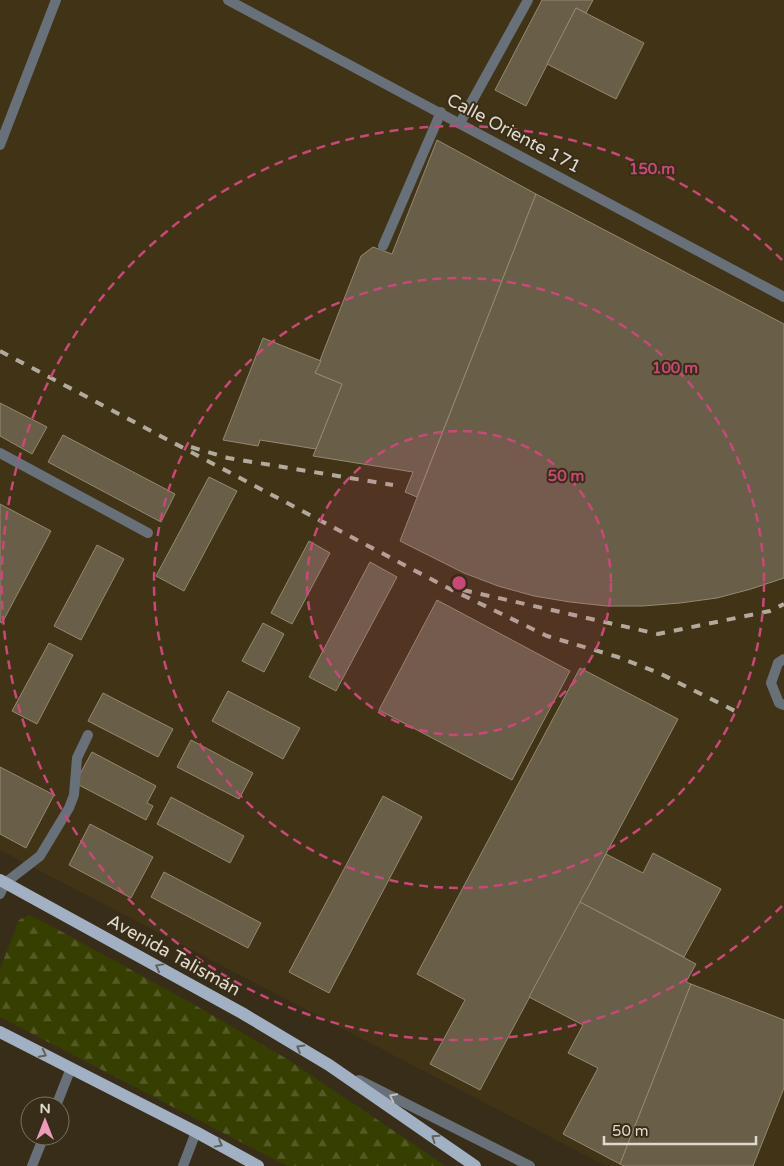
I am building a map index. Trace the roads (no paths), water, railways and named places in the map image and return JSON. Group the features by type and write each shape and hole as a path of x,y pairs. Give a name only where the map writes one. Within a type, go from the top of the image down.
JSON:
{"main road":[{"name":"Avenida Talismán","path":"2,885 242,1013 328,1065 475,1166"},
{"path":"0,1032 196,1132 258,1166"}],"street":[{"path":"0,145 56,0"},
{"name":"Calle Oriente 171","path":"228,0 784,297"},
{"path":"460,123 528,0"},
{"path":"383,246 440,112"},
{"path":"0,453 148,533"},
{"path":"784,659 778,662 771,683 779,703 784,705"},
{"path":"2,885 40,856 69,808 74,795 77,758 88,735"},
{"name":"Avenida Talismán","path":"328,1065 530,1166"},
{"path":"60,1096 71,1068"},
{"path":"182,1166 196,1132"},
{"path":"32,1166 40,1146"}],"railway":[{"path":"0,351 444,586 547,636 618,657 659,673 735,711"},
{"path":"191,447 228,458 393,485"},
{"path":"463,590 658,634 770,611 784,604"}]}
